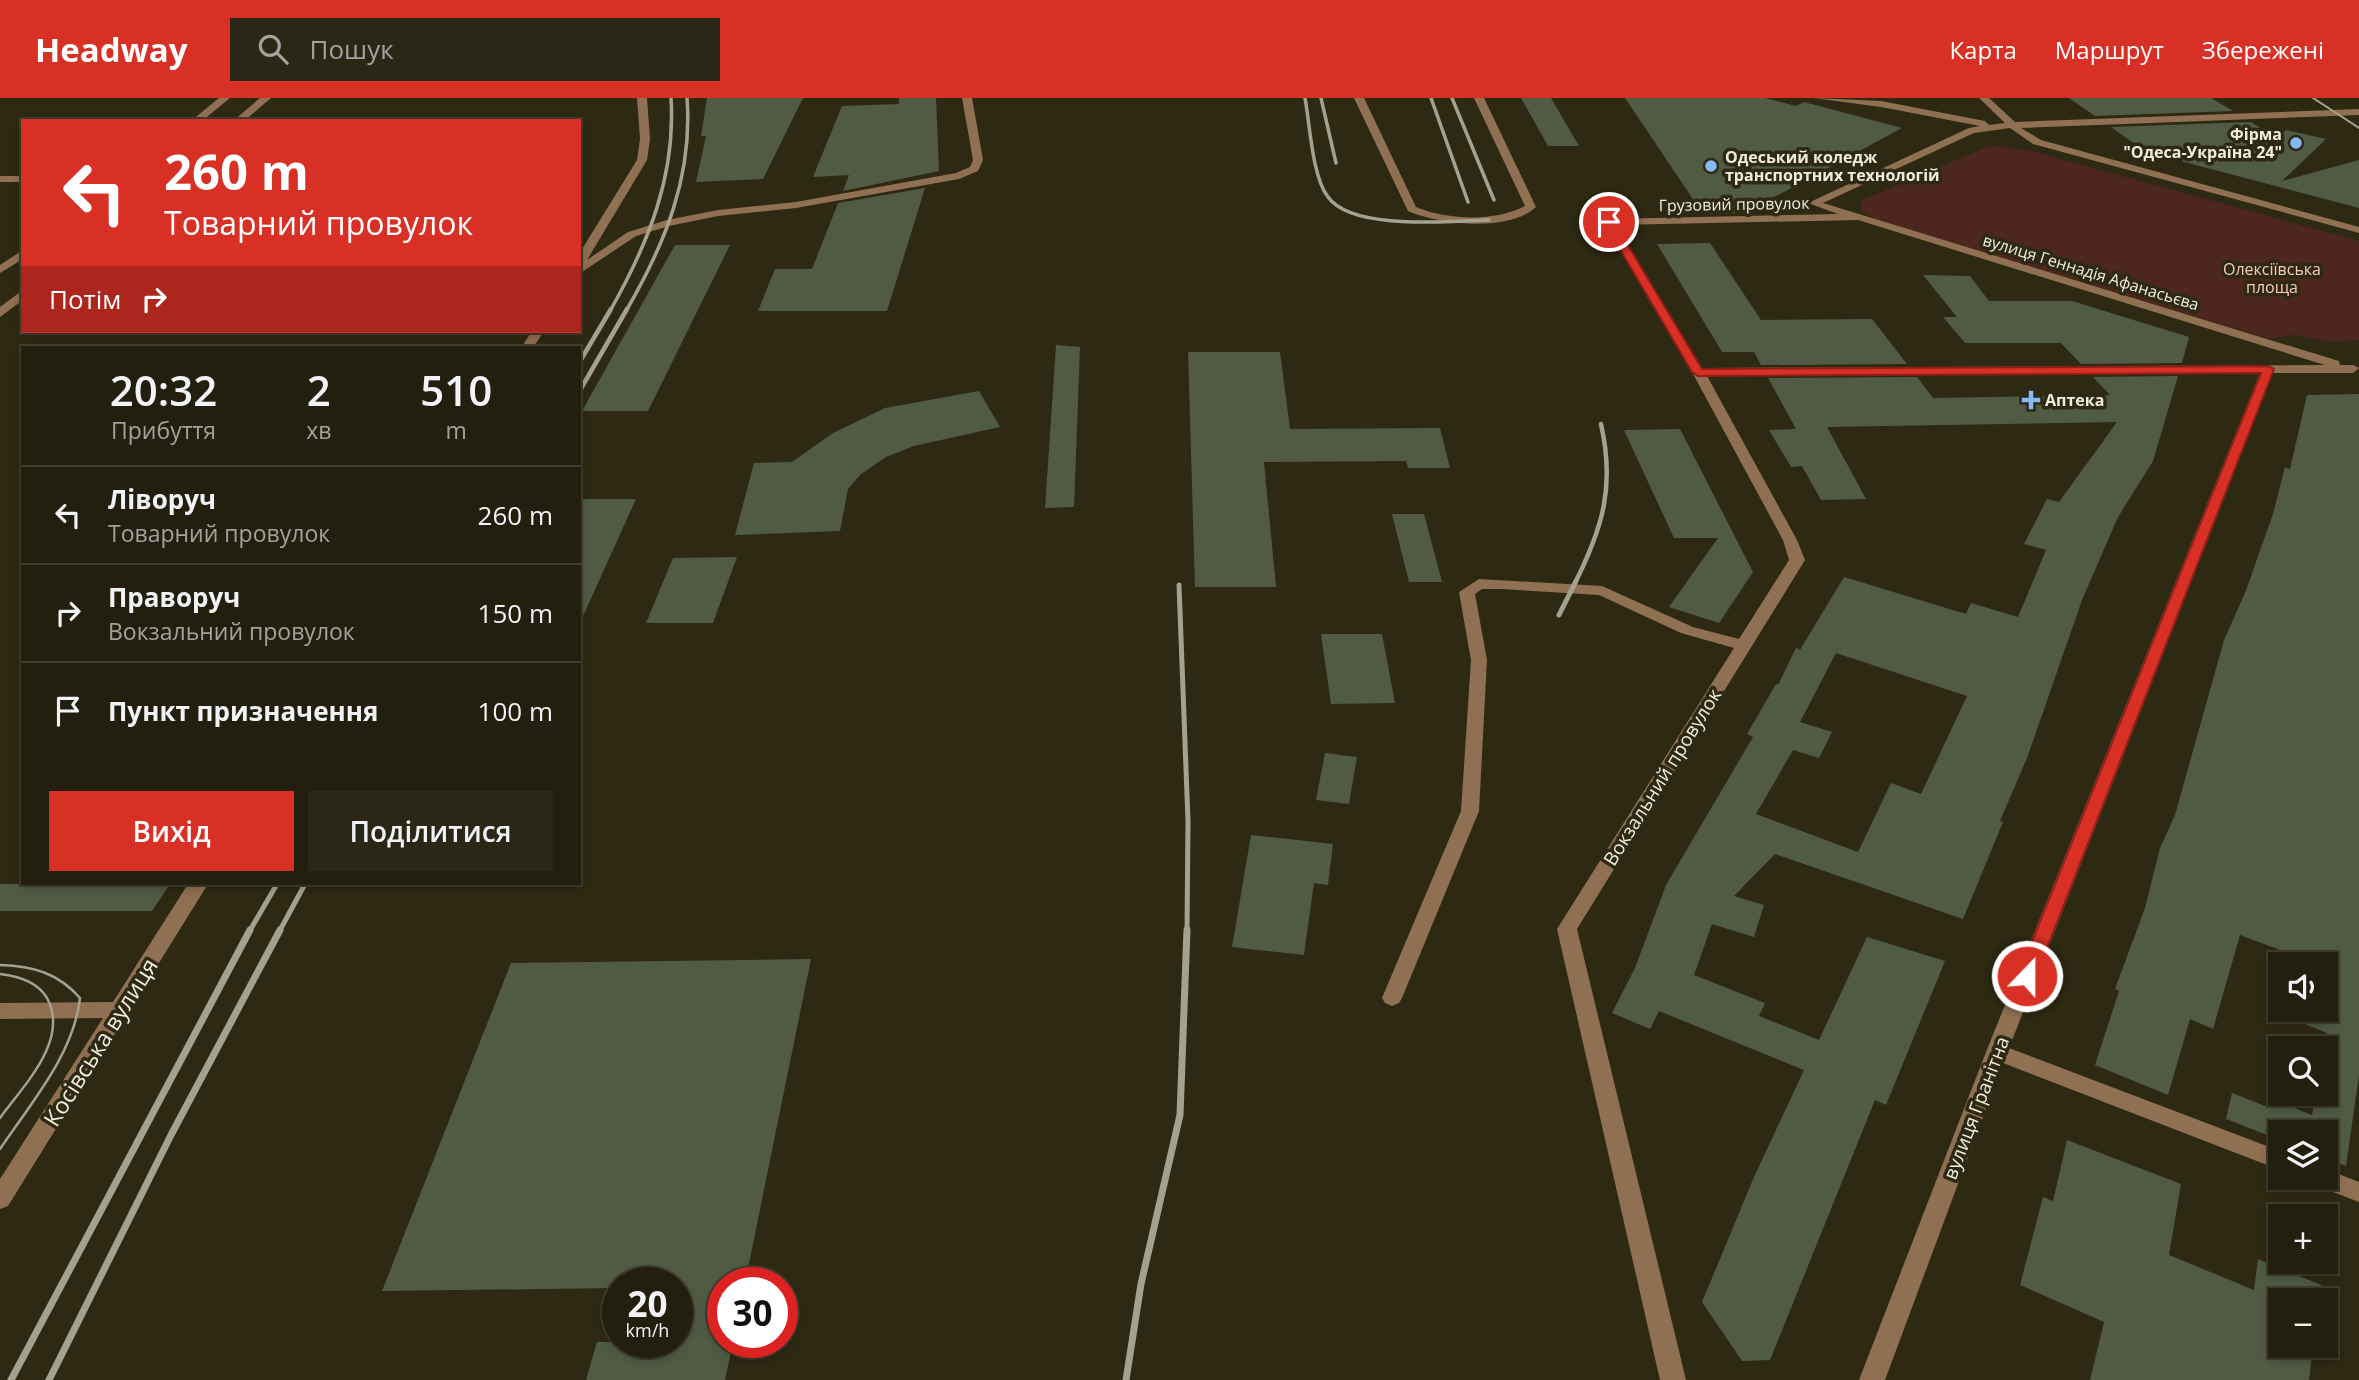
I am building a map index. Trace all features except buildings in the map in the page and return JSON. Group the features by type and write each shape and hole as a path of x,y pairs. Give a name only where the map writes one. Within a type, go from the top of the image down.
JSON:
{"street":[{"path":"199,119 225,98"},
{"path":"240,119 266,98"},
{"path":"581,261 642,160 645,139 642,98"},
{"path":"581,270 632,234 650,228 718,213 796,205 959,176 974,169 978,160 967,98"},
{"path":"1359,98 1412,209 1434,218 1503,218 1524,214 1531,207 1479,98"},
{"path":"1819,98 1881,104 1975,123 2013,125 2359,112"},
{"path":"1984,98 2022,134 2037,142 2359,229"},
{"path":"2329,113 2359,125"},
{"name":"вулиця Геннадія Афанасьєва","path":"2013,125 1972,130 1813,202 2356,371"},
{"path":"0,179 21,179"},
{"name":"Грузовий провулок","path":"1609,222 1859,217"},
{"name":"Вокзальний провулок","path":"1609,222 1698,372 1790,540 1797,560 1567,929 1673,1380"},
{"path":"0,270 21,254"},
{"path":"0,313 21,296"},
{"path":"1698,372 2268,369 2356,371"},
{"name":"вулиця Гранітна","path":"1872,1380 1997,1052 2268,369"},
{"path":"1392,998 1470,811 1479,660 1467,592 1479,584 1602,591 1687,630 1745,646"},
{"name":"Косівська вулиця","path":"0,1199 197,885"},
{"path":"0,1011 121,1010"},
{"path":"1997,1052 2268,1156"},
{"path":"2338,1184 2359,1192"}],"green space":[{"name":"Олексіївська площа","path":"1987,147 2035,152 2359,241 2359,340 2333,342 2291,335 2270,339 1873,219 1862,210 1862,200"}],"tram line":[{"path":"2313,98 2359,128"},
{"path":"0,965 44,972 63,982 80,998 76,1019 60,1059 0,1149"},
{"path":"0,974 27,980 38,987 47,998 53,1014 53,1030 41,1062 0,1118"}],"railway":[{"path":"610,311 636,260 657,209 669,155 671,98"},
{"path":"626,311 664,235 681,182 688,127 687,98"},
{"path":"1305,98 1318,176 1328,197 1340,208 1358,215 1403,222 1489,220"},
{"path":"1321,98 1336,163"},
{"path":"1431,98 1468,202"},
{"path":"1452,98 1494,200"},
{"path":"581,360 611,309"},
{"path":"581,389 627,309"},
{"path":"1559,615 1585,563 1604,506 1607,467 1601,424"},
{"path":"1179,585 1188,821 1187,932"},
{"path":"249,932 276,885"},
{"path":"279,932 304,885"},
{"path":"11,1380 250,930"},
{"path":"49,1380 171,1135 280,930"},
{"path":"1126,1380 1141,1284 1180,1115 1187,930"}],"place":[{"name":"Фірма \"Одеса-Україна 24\"","path":"2296,143"},
{"name":"Одеський коледж транспортних технологій","path":"1711,166"},
{"name":"Аптека","path":"2031,400"}],"route":[{"path":"1609,222 1698,372 2268,369 2027,976"}]}
